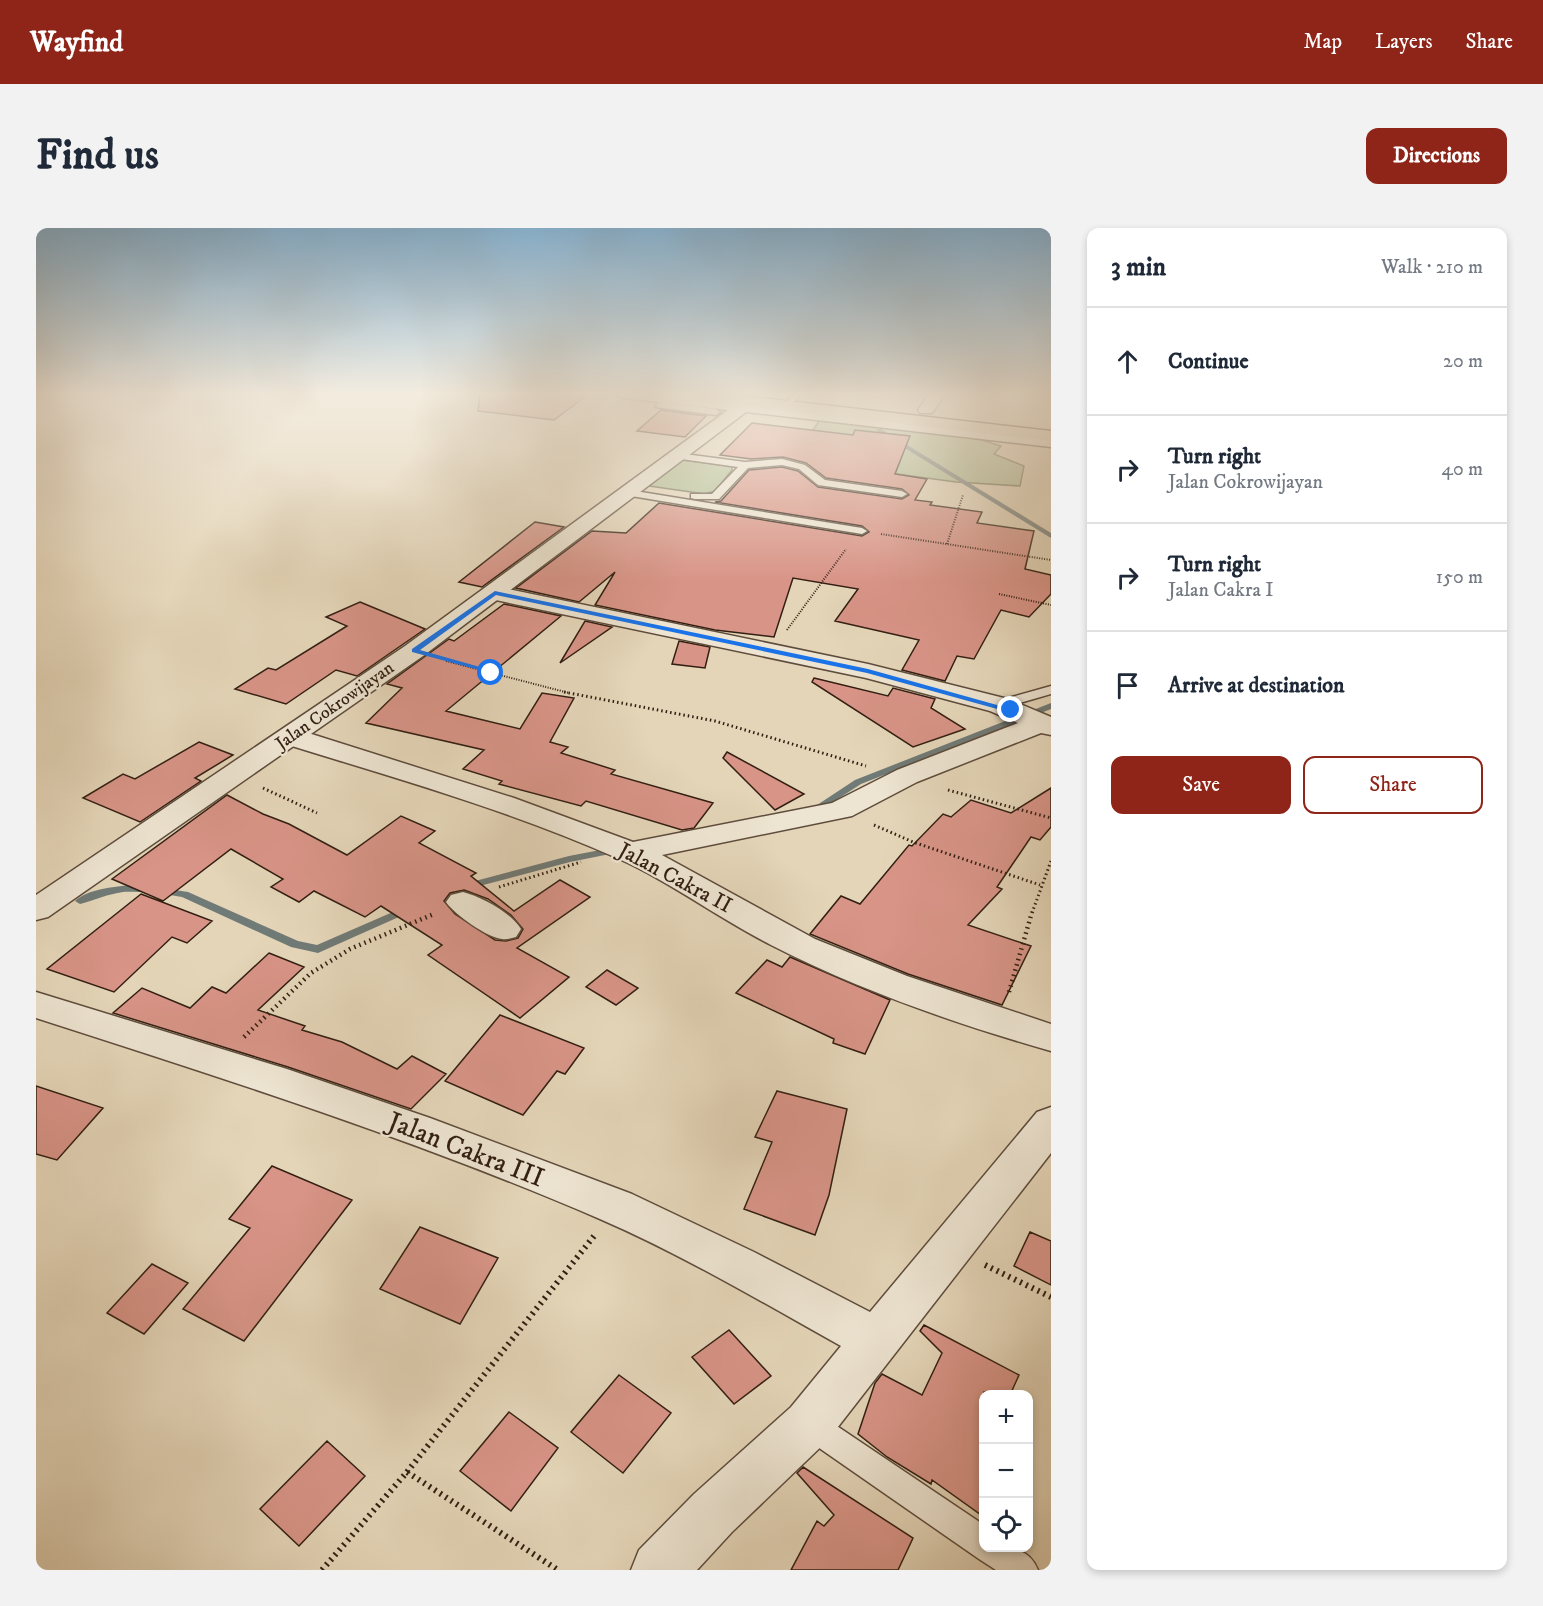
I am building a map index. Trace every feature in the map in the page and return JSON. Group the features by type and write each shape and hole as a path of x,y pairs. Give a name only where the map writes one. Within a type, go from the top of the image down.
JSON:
{"street":[{"name":"Jalan Cokrowijayan","path":"36,910 292,737 414,651 677,456"},
{"path":"495,593 879,673 1031,718"},
{"path":"624,850 841,810 907,776 987,744 1031,718"},
{"name":"Jalan Cakra II","path":"292,737 498,801 582,833 624,850 801,946 861,971 1051,1038"},
{"path":"463,902 504,929"},
{"name":"Jalan Cakra III","path":"36,1005 220,1061 415,1129 617,1207 738,1266 878,1341"},
{"path":"659,1570 713,1513 809,1424 1051,1123"}],"lane":[{"path":"677,456 745,465 782,462 802,467 822,483 902,495"},
{"path":"633,490 715,497 745,465"},
{"path":"633,490 862,531"},
{"path":"1031,718 1051,690"},
{"path":"809,1424 979,1540"},
{"path":"996,1552 1023,1570"}],"path":[{"path":"948,542 963,495"},
{"path":"773,650 818,584 862,531 948,542 1051,560"},
{"path":"999,594 1051,605"},
{"path":"414,651 573,694 715,721 854,762"},
{"path":"235,775 317,813"},
{"path":"907,776 1051,818"},
{"path":"841,810 913,842 1040,885"},
{"path":"220,1061 311,973 350,949 512,882 624,850"},
{"path":"1001,1021 1040,885 1051,861"},
{"path":"322,1570 407,1472 617,1207"},
{"path":"952,1248 1051,1297"},
{"path":"407,1472 558,1570"}],"green space":[{"path":"796,456 998,456 1024,466 1020,486 956,482 793,460"},
{"path":"681,460 732,466 732,470 715,491 705,494 649,486"}],"building":[{"path":"725,456 902,456 895,474 927,479 915,500 932,502 930,505 982,512 977,523 1034,531 1025,569 1051,575 1051,594 1029,617 1001,610 974,659 957,656 945,681 902,670 919,640 835,621 858,589 793,578 774,637 715,630 595,605 615,572 579,602 516,588 592,531 626,533 659,503 862,536 869,532 862,526 715,502 721,501 749,470 782,467 798,471 818,487 902,499 909,495 902,489 826,478 806,463 783,457 751,459"},
{"path":"535,522 564,527 482,587 459,582"},
{"path":"360,602 425,629 357,676 336,670 286,704 235,689 268,668 276,670 347,626 326,617"},
{"path":"504,604 561,616 446,711 520,729 542,693 574,698 550,742 568,747 561,753 615,770 611,774 713,803 694,828 682,830 586,801 581,806 499,784 502,781 463,769 484,750 366,723 402,688 387,684 449,639 454,641"},
{"path":"585,621 612,627 560,663"},
{"path":"679,641 710,647 705,668 672,664"},
{"path":"814,678 888,696 893,688 935,699 931,708 965,729 913,747 812,682"},
{"path":"199,742 233,755 195,778 201,781 140,822 83,798 123,774 135,779"},
{"path":"727,752 804,794 775,810 723,758"},
{"path":"1051,788 1051,827 1040,840 1031,837 997,887 1002,889 968,925 1031,946 1002,1005 908,974 810,934 841,896 860,904 909,845 912,846 943,814 951,817 971,800 1011,813"},
{"path":"227,795 347,855 401,816 435,831 419,843 476,873 471,876 514,911 560,880 590,897 517,948 569,977 520,1018 428,955 442,945 381,906 365,917 314,891 299,902 271,887 283,879 231,849 163,901 112,879","holes":["464,890 488,899 511,915 523,929 518,938 506,941 495,940 455,914 444,901 450,893"]},
{"path":"141,894 212,921 187,943 172,937 114,992 47,969"},
{"path":"269,953 304,967 258,1010 305,1026 302,1030 342,1042 397,1069 412,1056 446,1074 411,1109 288,1067 113,1013 142,988 190,1008 212,987 226,993"},
{"path":"790,957 890,1000 865,1054 833,1043 834,1039 736,993 767,960 782,967"},
{"path":"607,970 638,988 616,1005 586,987"},
{"path":"500,1015 584,1048 565,1074 557,1071 523,1115 445,1081"},
{"path":"36,1086 103,1108 57,1160 36,1154"},
{"path":"777,1091 847,1109 829,1195 815,1235 744,1209 772,1142 755,1137"},
{"path":"272,1166 352,1200 244,1341 183,1309 250,1228 229,1219"},
{"path":"420,1227 498,1258 460,1324 380,1289"},
{"path":"1030,1232 1051,1241 1051,1285 1014,1266"},
{"path":"152,1264 188,1283 144,1334 107,1313"},
{"path":"924,1325 1019,1375 1012,1390 979,1390 979,1513 932,1480 931,1484 887,1457 858,1434 875,1383 882,1374 922,1395 942,1353 920,1331"},
{"path":"729,1330 771,1376 734,1404 692,1357"},
{"path":"619,1375 671,1413 623,1473 571,1432"},
{"path":"509,1412 558,1448 511,1511 460,1471"},
{"path":"327,1441 365,1476 299,1546 260,1509"},
{"path":"803,1467 913,1538 898,1570 791,1570 817,1521 824,1526 834,1515 797,1473"}],"waterway":[{"path":"921,456 1051,536"},
{"path":"813,811 858,782 1051,706"},
{"path":"468,886 569,859 616,850"},
{"path":"80,901 113,890 147,889"},
{"path":"162,891 184,894 295,944 318,949 406,910"}],"route":[{"path":"491,673 414,651 495,593 821,660 932,687 1011,710"}]}
